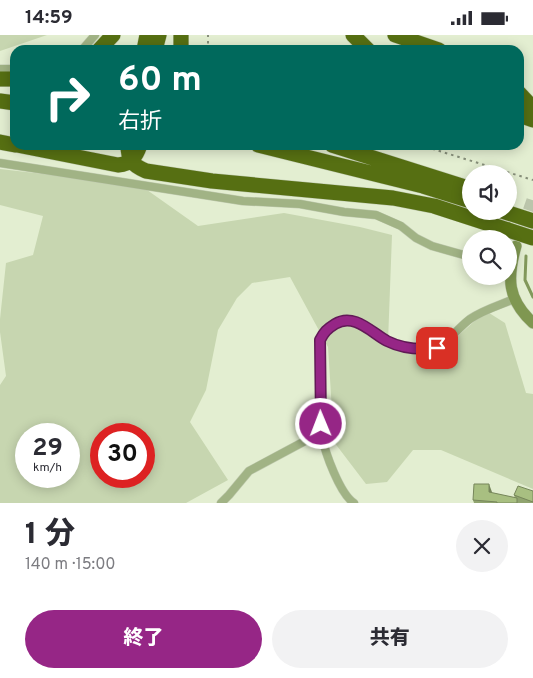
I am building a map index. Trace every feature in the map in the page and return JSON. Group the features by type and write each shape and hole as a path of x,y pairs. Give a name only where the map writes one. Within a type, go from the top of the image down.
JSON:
{"highway":[{"path":"104,45 113,35"},
{"path":"353,35 363,45"},
{"path":"395,35 424,45"},
{"path":"524,99 533,109"},
{"path":"42,150 118,165 131,162"},
{"path":"131,162 133,150"},
{"path":"279,150 423,185 462,198"},
{"path":"312,150 462,192"},
{"path":"348,150 462,186"},
{"path":"131,162 136,167 146,171 212,181 393,197 434,206 533,238"},
{"path":"517,207 533,212"},
{"path":"517,216 533,221"}],"street":[{"path":"86,45 95,35"},
{"path":"1,164 243,201 300,204 344,212 376,215 401,226 416,238 432,246 462,254"},
{"path":"511,285 514,299 523,314 533,323"},
{"path":"354,503 349,500 335,477 322,437 320,340 325,330 339,321 351,320 388,341 405,348 437,348 470,319 514,299"},
{"path":"221,503 249,471 305,441 322,437"}],"path":[{"path":"436,150 533,180"}],"green space":[{"path":"0,35 47,35 18,45 10,45 10,48 0,51"},
{"path":"0,169 140,185 198,226 284,213 392,235 388,342 433,358 486,311 505,323 526,393 533,394 533,489 441,450 413,450 387,482 366,484 334,442 328,347 290,277 252,283 237,298 218,330 206,390 190,422 228,480 186,503 0,503 0,385 6,376 0,319 6,263 33,255 43,216 0,205"}],"building":[{"path":"474,484 489,484 489,492 517,498 517,503 473,500"},
{"path":"518,486 533,491 533,502 514,495"}],"waterway":[{"path":"526,256 525,280 533,297"}],"tunnel":[{"path":"523,226 533,197"}],"route":[{"path":"321,424 320,340 325,330 339,321 351,320 388,341 405,348 437,348"}]}
